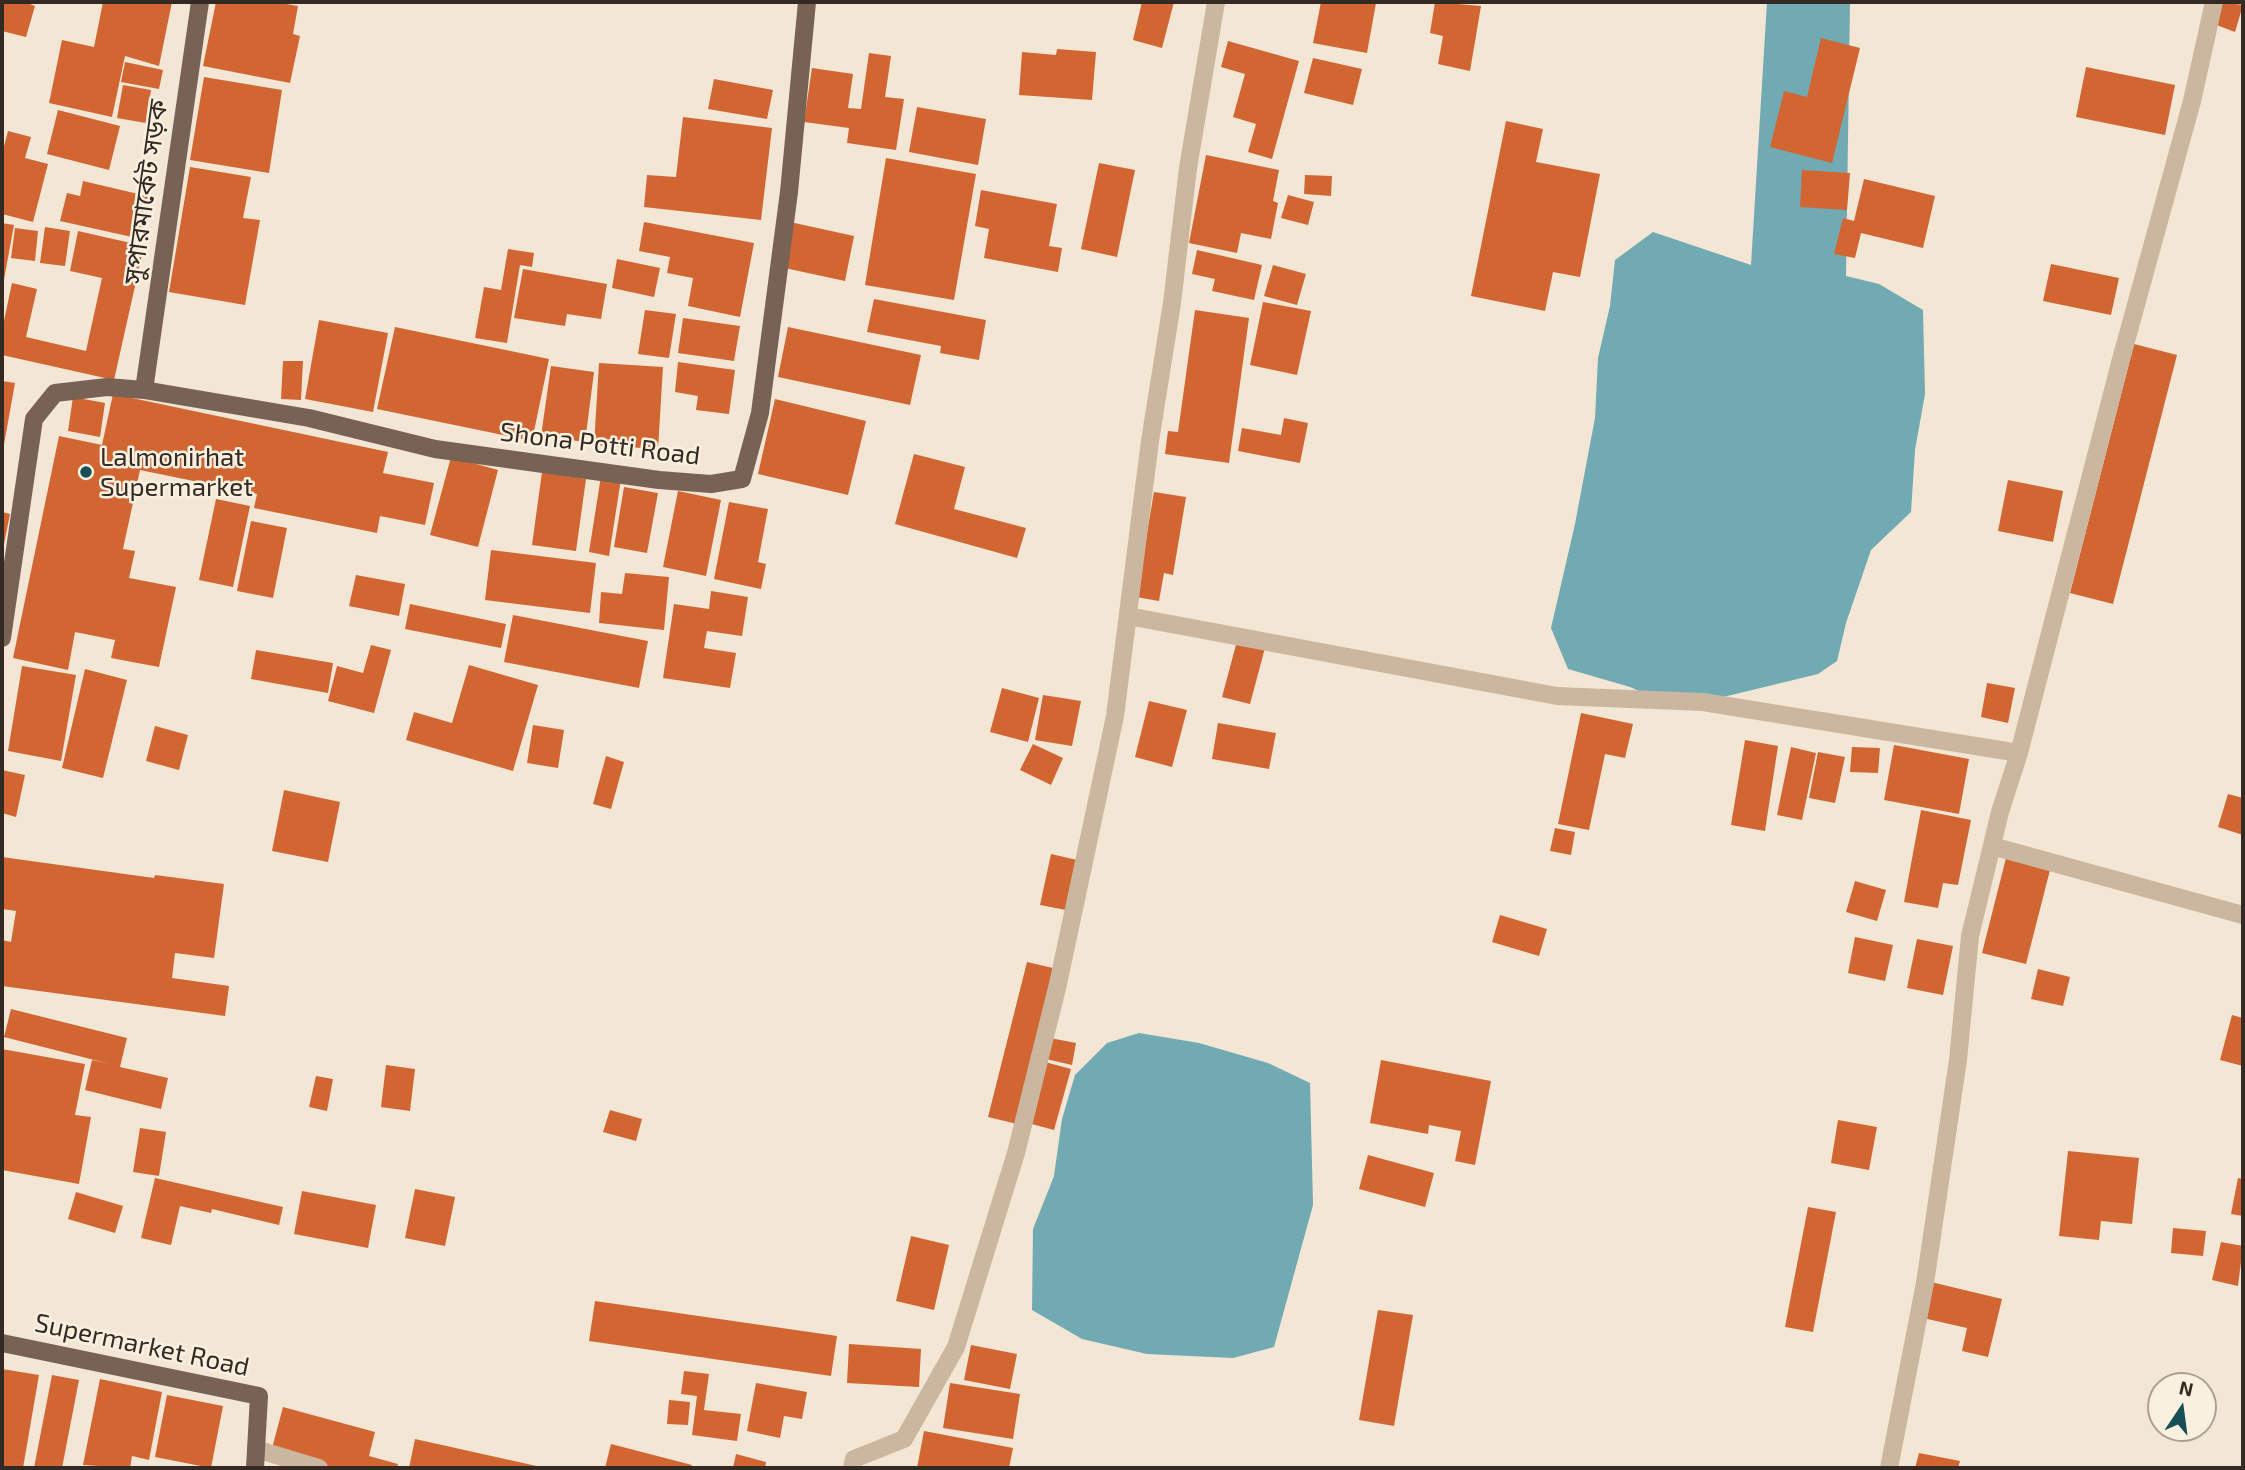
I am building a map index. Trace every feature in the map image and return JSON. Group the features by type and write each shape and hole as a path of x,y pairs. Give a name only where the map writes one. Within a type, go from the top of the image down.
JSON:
{"main road":[{"name":"সুপারমার্কেট সড়ক","path":"144,390 200,2"},
{"name":"Shona Potti Road","path":"144,390 309,418 435,449 659,480 711,484 741,480 760,412 790,178 807,2"},
{"path":"2,638 34,419 55,393 107,387 144,390"},
{"name":"Supermarket Road","path":"2,1343 259,1396 256,1449"},
{"path":"255,1468 256,1449"}],"street":[{"path":"852,1468 854,1459 904,1439 956,1347 1016,1153 1058,985 1115,716 1188,168 1216,2"},
{"path":"1889,1468 1929,1256 1958,1060 1970,936 2120,363 2192,101 2214,2"},
{"path":"1128,615 1557,696 1703,702 2019,753"},
{"path":"1992,846 2243,915"},
{"path":"256,1449 319,1468"}],"water":[{"path":"1767,2 1850,2 1846,276 1879,284 1923,310 1925,394 1915,450 1911,512 1871,550 1846,623 1837,661 1818,674 1678,708 1630,687 1568,669 1551,628 1575,524 1595,418 1598,358 1610,306 1615,260 1653,232 1751,265"},
{"path":"1139,1033 1199,1043 1268,1063 1310,1083 1313,1205 1274,1347 1233,1358 1147,1354 1082,1339 1032,1310 1033,1229 1054,1176 1062,1119 1075,1075 1107,1043"}],"building":[{"path":"2,2 25,2 35,6 26,37 2,31"},
{"path":"103,2 172,2 159,66 125,56 112,117 49,103 62,40 94,47"},
{"path":"216,2 275,2 298,6 293,34 300,36 290,83 203,66"},
{"path":"1142,2 1174,2 1162,48 1133,40"},
{"path":"1321,2 1376,3 1367,53 1313,43"},
{"path":"1435,2 1481,6 1470,71 1438,64 1443,36 1430,33"},
{"path":"2223,2 2243,5 2235,32 2214,24"},
{"path":"1821,38 1860,48 1832,163 1770,147 1784,91 1807,97"},
{"path":"1228,41 1299,61 1272,159 1248,152 1256,124 1233,117 1245,74 1221,67"},
{"path":"1057,49 1096,52 1092,100 1019,95 1022,52 1056,55"},
{"path":"869,53 891,56 885,97 904,99 896,150 847,143 849,128 804,122 812,68 853,74 848,108 861,109"},
{"path":"1313,58 1362,69 1353,105 1304,93"},
{"path":"125,62 163,70 159,89 121,82"},
{"path":"2086,67 2175,85 2165,135 2076,117"},
{"path":"204,77 282,90 269,173 190,160"},
{"path":"714,79 773,90 767,119 708,109"},
{"path":"123,85 151,90 146,123 117,118"},
{"path":"917,107 986,119 978,165 909,152"},
{"path":"58,110 120,126 109,170 47,154"},
{"path":"683,117 772,128 761,220 644,207 647,175 676,177"},
{"path":"1506,121 1543,129 1536,162 1600,174 1580,277 1553,272 1545,311 1471,296"},
{"path":"8,131 31,137 25,158 48,164 33,222 2,214 2,154"},
{"path":"1206,155 1279,170 1273,201 1278,203 1271,239 1241,233 1237,253 1189,243"},
{"path":"886,158 976,174 954,300 865,285"},
{"path":"1099,163 1135,170 1117,257 1081,249"},
{"path":"190,167 251,177 243,218 260,220 245,305 169,292"},
{"path":"1802,170 1850,173 1847,210 1800,207"},
{"path":"1305,175 1332,176 1331,196 1304,194"},
{"path":"1864,179 1935,196 1923,248 1861,233 1855,258 1834,254 1843,218 1854,221"},
{"path":"83,181 151,197 141,239 60,221 67,193 80,196"},
{"path":"981,190 1057,204 1049,246 1062,248 1058,272 984,258 989,229 975,226"},
{"path":"1288,195 1314,202 1308,225 1281,218"},
{"path":"644,222 754,243 740,317 688,306 693,278 667,273 670,257 639,251"},
{"path":"790,222 854,236 845,281 780,267"},
{"path":"2,223 14,225 3,285 2,285"},
{"path":"45,227 70,231 65,266 40,263"},
{"path":"15,228 38,231 35,261 11,258"},
{"path":"78,231 144,246 114,380 2,355 2,330 12,283 37,289 26,337 86,351 102,278 70,271"},
{"path":"508,249 534,253 532,267 520,265 507,343 475,338 484,287 501,290"},
{"path":"1197,250 1262,265 1254,300 1212,291 1215,279 1192,274"},
{"path":"617,259 660,268 654,297 612,288"},
{"path":"2051,264 2119,278 2111,315 2043,301"},
{"path":"1273,265 1306,274 1297,305 1264,296"},
{"path":"523,269 607,284 601,319 567,314 565,326 514,318"},
{"path":"874,299 986,320 979,360 940,353 941,346 867,332"},
{"path":"1263,302 1311,311 1297,375 1250,365"},
{"path":"645,310 676,314 669,358 638,354"},
{"path":"1195,310 1249,318 1229,463 1165,454 1168,431 1178,432"},
{"path":"683,318 740,326 734,361 678,353"},
{"path":"319,320 388,333 373,412 305,399"},
{"path":"395,327 549,359 532,441 377,409"},
{"path":"788,327 921,355 910,405 778,377"},
{"path":"2134,344 2177,355 2113,604 2070,593"},
{"path":"283,361 303,361 301,400 281,399"},
{"path":"678,362 735,370 729,414 696,410 698,396 675,392"},
{"path":"599,363 663,367 658,449 594,445"},
{"path":"551,366 594,372 585,442 541,436"},
{"path":"2,381 15,383 3,450 2,449"},
{"path":"113,394 388,452 383,473 434,483 425,525 380,516 377,533 254,508 257,494 140,470 123,549 135,551 129,578 176,587 159,667 111,658 115,640 75,632 68,670 13,658 59,436 102,445"},
{"path":"73,397 105,403 100,437 68,431"},
{"path":"775,399 866,421 848,495 758,474"},
{"path":"1284,418 1308,423 1300,463 1238,451 1242,428 1281,435"},
{"path":"914,454 965,467 954,509 1026,528 1017,558 895,524"},
{"path":"451,457 498,470 478,547 430,535"},
{"path":"542,472 586,479 576,551 532,545"},
{"path":"601,476 621,479 609,556 589,552"},
{"path":"2008,480 2063,491 2053,542 1998,531"},
{"path":"624,487 658,493 647,553 614,547"},
{"path":"678,491 721,500 706,576 663,567"},
{"path":"1154,492 1186,497 1173,575 1164,573 1159,601 1136,597"},
{"path":"216,499 250,506 233,587 199,580"},
{"path":"729,502 768,509 758,562 766,564 761,589 714,579"},
{"path":"2,512 10,514 3,549 2,549"},
{"path":"251,521 287,528 273,598 237,591"},
{"path":"491,550 596,563 590,613 485,600"},
{"path":"625,573 669,577 664,630 599,623 601,592 622,594"},
{"path":"356,575 405,584 399,616 349,606"},
{"path":"711,591 748,597 742,636 707,631 704,648 736,653 730,688 663,678 674,604 709,609"},
{"path":"410,604 506,624 501,648 405,629"},
{"path":"513,615 648,641 639,688 504,662"},
{"path":"1237,641 1265,648 1250,704 1222,697"},
{"path":"371,645 391,650 374,713 328,701 337,666 363,673"},
{"path":"256,650 333,663 328,693 251,679"},
{"path":"469,665 538,685 513,771 406,740 414,712 452,723"},
{"path":"22,666 76,675 61,761 8,751"},
{"path":"85,669 127,680 103,778 62,768"},
{"path":"1987,683 2015,688 2008,723 1981,717"},
{"path":"1002,688 1039,698 1028,742 990,732"},
{"path":"1043,695 1081,701 1072,746 1035,740"},
{"path":"1149,701 1187,710 1172,767 1135,757"},
{"path":"1581,713 1633,724 1625,758 1605,754 1589,830 1558,824"},
{"path":"1218,723 1276,733 1269,769 1212,759"},
{"path":"533,725 564,730 558,768 527,763"},
{"path":"155,726 188,735 179,770 146,761"},
{"path":"1745,740 1778,746 1765,831 1731,825"},
{"path":"1033,744 1063,758 1051,785 1020,770"},
{"path":"1894,745 1969,759 1959,814 1884,800"},
{"path":"1791,747 1816,753 1802,820 1777,815"},
{"path":"1852,747 1880,748 1878,773 1850,772"},
{"path":"1818,752 1845,757 1835,803 1809,798"},
{"path":"606,756 624,762 611,809 593,804"},
{"path":"2,770 25,775 16,817 2,813"},
{"path":"284,790 340,802 328,862 272,851"},
{"path":"2228,794 2243,798 2243,835 2218,827"},
{"path":"1921,810 1971,820 1958,885 1943,883 1938,908 1904,902"},
{"path":"1555,828 1575,832 1571,855 1550,851"},
{"path":"1051,854 1077,860 1066,910 1040,905"},
{"path":"2,857 154,878 155,875 224,884 214,958 175,953 172,978 229,986 225,1016 2,986 2,940 11,942 16,911 2,909"},
{"path":"2006,858 2050,870 2026,964 1982,953"},
{"path":"1855,881 1886,890 1877,921 1846,912"},
{"path":"1500,915 1547,929 1539,956 1492,942"},
{"path":"1855,937 1893,945 1885,981 1848,973"},
{"path":"1917,939 1953,946 1943,995 1907,988"},
{"path":"1027,962 1057,969 1017,1124 988,1117"},
{"path":"2038,969 2070,977 2063,1006 2031,999"},
{"path":"11,1009 127,1038 120,1067 168,1078 161,1109 85,1090 92,1060 110,1064 4,1037"},
{"path":"2232,1015 2243,1018 2243,1066 2220,1060"},
{"path":"1050,1038 1076,1043 1072,1065 1046,1059"},
{"path":"2,1049 85,1064 75,1115 91,1117 79,1184 2,1170"},
{"path":"1381,1060 1491,1081 1475,1165 1455,1161 1461,1131 1429,1125 1428,1134 1370,1123"},
{"path":"1045,1062 1071,1069 1054,1130 1028,1123"},
{"path":"386,1065 415,1069 410,1111 381,1107"},
{"path":"316,1076 333,1079 327,1111 309,1107"},
{"path":"610,1110 642,1119 636,1141 603,1132"},
{"path":"1838,1120 1877,1127 1869,1170 1831,1163"},
{"path":"140,1128 166,1132 159,1176 133,1172"},
{"path":"2068,1151 2139,1158 2132,1224 2101,1221 2099,1240 2059,1236"},
{"path":"1368,1155 1434,1173 1425,1207 1359,1189"},
{"path":"155,1178 283,1207 279,1225 212,1209 211,1213 180,1206 171,1245 141,1238"},
{"path":"2238,1178 2243,1179 2243,1216 2231,1214"},
{"path":"415,1189 455,1197 445,1246 405,1238"},
{"path":"302,1191 376,1205 368,1248 294,1234"},
{"path":"76,1192 123,1206 115,1233 68,1219"},
{"path":"1808,1207 1836,1212 1813,1332 1785,1327"},
{"path":"2173,1228 2206,1231 2203,1256 2171,1253"},
{"path":"911,1236 949,1245 934,1310 896,1301"},
{"path":"2221,1242 2243,1246 2238,1286 2212,1280"},
{"path":"1931,1282 2002,1299 1988,1357 1962,1351 1967,1328 1923,1318"},
{"path":"595,1301 837,1336 831,1376 589,1341"},
{"path":"1378,1310 1413,1315 1394,1426 1359,1420"},
{"path":"849,1344 921,1349 919,1387 847,1383"},
{"path":"971,1345 1017,1354 1010,1389 964,1380"},
{"path":"2,1369 39,1375 23,1468 2,1468"},
{"path":"684,1371 709,1374 704,1410 741,1414 737,1441 692,1435 697,1396 681,1394"},
{"path":"52,1375 79,1380 62,1468 34,1468"},
{"path":"100,1379 162,1392 149,1460 132,1456 130,1468 83,1465"},
{"path":"756,1383 807,1392 802,1419 784,1416 780,1438 747,1431"},
{"path":"950,1383 1020,1394 1013,1439 943,1428"},
{"path":"167,1395 223,1406 211,1468 155,1457"},
{"path":"669,1400 690,1402 688,1425 667,1424"},
{"path":"283,1407 375,1432 369,1456 398,1464 397,1468 335,1468 271,1452"},
{"path":"924,1431 1013,1448 1009,1468 917,1468"},
{"path":"415,1439 541,1467 541,1468 409,1468"},
{"path":"611,1444 692,1465 691,1468 605,1468"},
{"path":"1919,1453 1960,1461 1958,1468 1915,1468"},
{"path":"736,1454 766,1462 765,1468 733,1468"}],"place":[{"name":"Lalmonirhat Supermarket","path":"86,472"}]}
